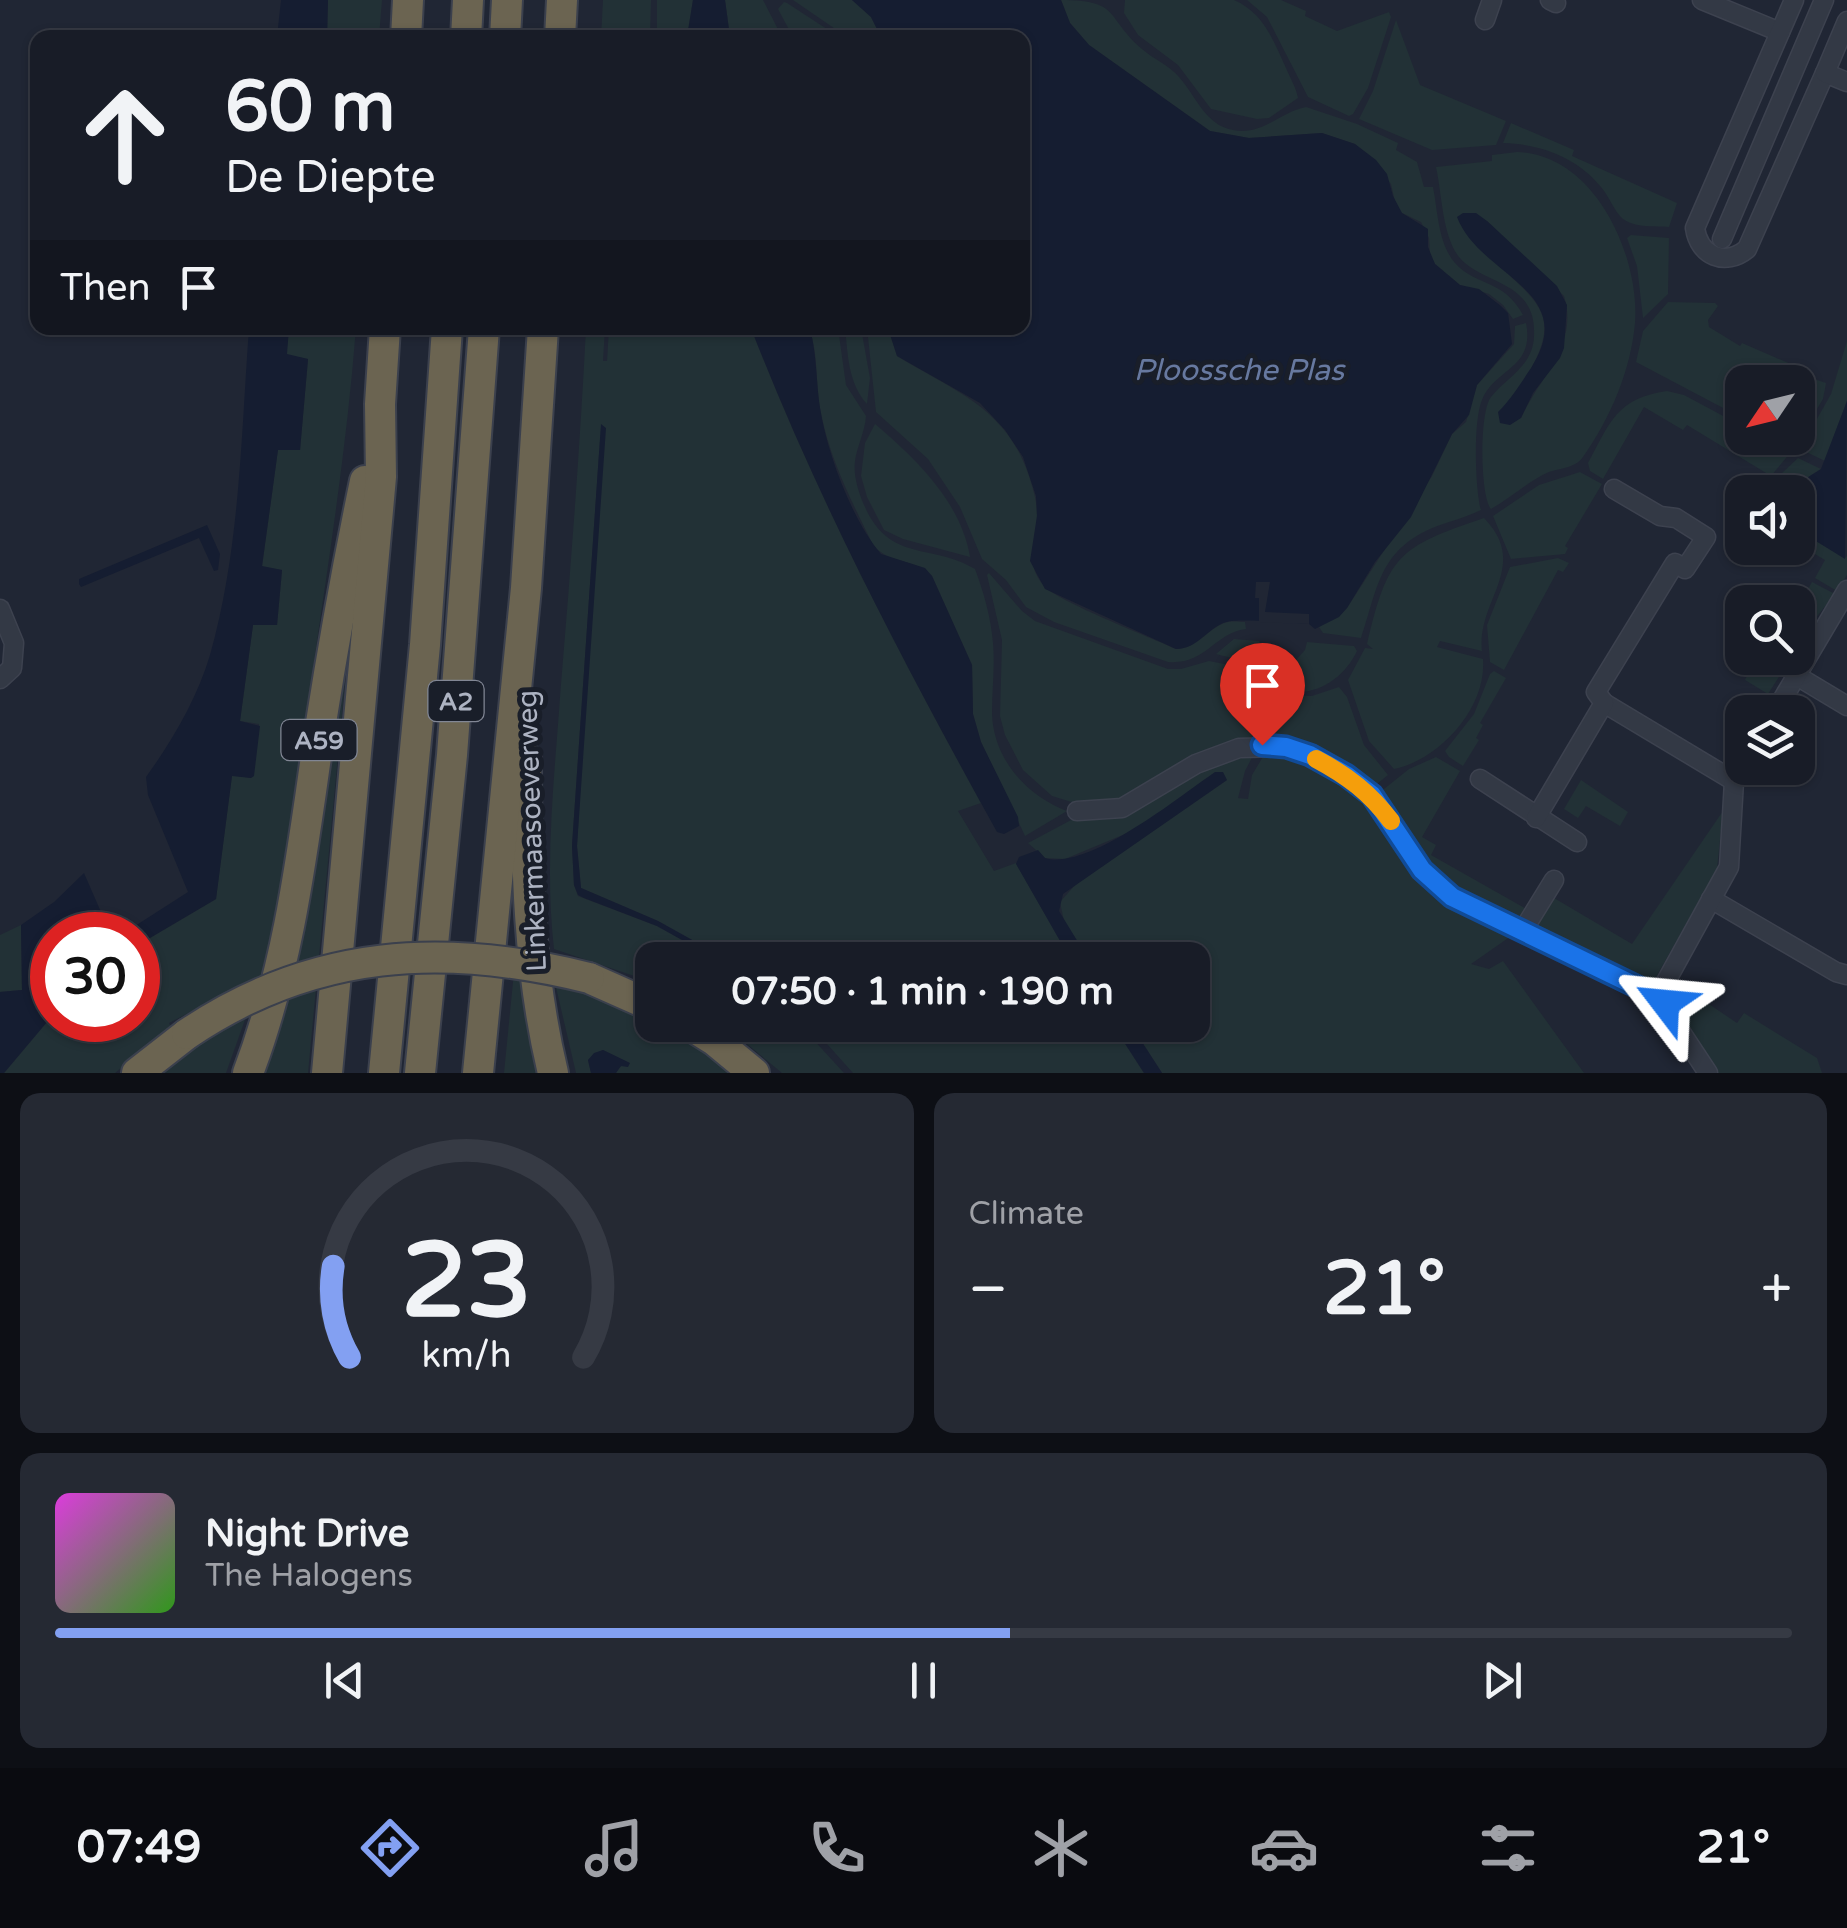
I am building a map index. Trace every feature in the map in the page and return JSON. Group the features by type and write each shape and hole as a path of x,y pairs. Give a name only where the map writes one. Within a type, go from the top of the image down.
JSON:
{"highway":[{"path":"406,30 408,0"},
{"path":"466,30 468,0"},
{"path":"505,30 507,0"},
{"path":"560,30 562,0"},
{"path":"327,1073 377,532 385,335"},
{"name":"A2","path":"384,1073 424,645 446,335"},
{"name":"A2","path":"420,1073 452,755 483,335"},
{"name":"A2","path":"478,1073 526,588 543,335"},
{"name":"A59","path":"248,1073 284,954 335,628 380,404"},
{"name":"Linkermaasoeverweg","path":"526,588 529,916 538,1002 552,1073"},
{"path":"136,1073 187,1034 271,989 312,975 401,958 497,958 589,978 635,998"},
{"path":"716,1042 754,1073"}],"street":[{"path":"1485,20 1492,0"},
{"path":"1702,0 1780,32"},
{"path":"1794,0 1695,228 1696,238 1709,254 1729,259 1747,249 1847,21"},
{"path":"1722,239 1824,0"},
{"path":"1825,72 1847,82"},
{"path":"1614,489 1706,537 1685,570 1675,563 1596,692 1604,703 1725,767"},
{"path":"1785,695 1847,590"},
{"path":"0,609 14,643 6,674"},
{"path":"1796,676 1847,706"},
{"path":"1536,818 1604,703"},
{"path":"1077,811 1122,808 1196,764 1238,748 1286,747 1334,768 1372,795 1436,885 1468,907 1644,990 1663,994"},
{"path":"1480,778 1577,842"},
{"path":"1708,1073 1672,1020 1663,994 1666,978 1729,867 1737,785"},
{"path":"1522,932 1554,880"},
{"path":"1711,899 1836,972 1847,974"}],"shaded area":[{"path":"328,0 382,0 380,30 327,30"},
{"path":"603,0 651,0 650,30 601,30"},
{"path":"657,0 693,0 688,30 657,30"},
{"path":"725,0 763,0 778,30 729,30"},
{"path":"793,0 852,0 871,17 878,30 837,30"},
{"path":"1061,0 1094,3 1110,12 1130,38 1175,73 1208,116 1223,127 1253,130 1306,107 1398,143 1396,150 1417,162 1424,187 1433,187 1449,255 1463,271 1507,295 1523,315 1513,319 1489,294 1460,285 1435,264 1421,222 1396,206 1391,184 1355,144 1322,133 1249,138 1210,131 1089,45 1070,23"},
{"path":"1125,0 1234,0 1253,12 1272,38 1298,98 1269,118 1211,109 1178,65 1138,35 1124,13"},
{"path":"1247,0 1281,0 1337,31 1389,12 1391,17 1368,88 1353,114 1349,116 1308,97 1267,17"},
{"path":"787,3 828,30 789,30 778,9"},
{"path":"1396,20 1420,85 1506,121 1496,145 1432,150 1359,119 1373,91"},
{"path":"1511,123 1574,150 1572,156 1677,203 1669,227 1623,219 1601,187 1569,160 1544,149 1503,143"},
{"path":"1517,152 1545,157 1569,170 1590,189 1607,213 1630,268 1635,323 1618,393 1580,461 1541,476 1491,509 1483,472 1484,419 1491,397 1529,355 1533,346 1533,318 1518,294 1469,266 1453,248 1436,167 1492,161 1492,155","holes":["1487,221 1564,296 1567,314 1562,345 1521,418 1515,396 1541,347 1542,314 1521,286 1481,250"]},
{"path":"1627,238 1669,238 1668,294 1643,318 1637,266"},
{"path":"1668,302 1715,303 1718,306 1708,320 1709,327 1740,346 1742,343 1793,365 1725,365 1725,409 1636,362 1643,331"},
{"path":"1526,323 1525,350 1488,389 1479,410 1476,455 1481,510 1430,529 1400,549 1382,575 1361,638 1323,633 1319,627 1347,608 1432,476 1452,434 1466,422 1477,385 1514,344 1515,326"},
{"path":"288,335 355,335 325,588 284,863 262,975 169,1023 171,1027 160,1036 160,932 216,899 232,775 251,778 259,724 240,721 253,625 277,625 282,570 262,567 278,449 300,450 308,359 286,355"},
{"path":"586,335 605,335 603,361 607,361 609,335 754,335 858,569 981,803 958,811 994,871 1016,863 1061,942 696,942 581,888 577,846 601,426 572,845 574,885 578,896 657,926 686,942 635,942 635,976 554,949 550,883"},
{"path":"811,335 839,335 846,385 866,416 855,473 875,525 899,544 975,569 992,634 992,713 998,745 1026,785 1067,811 1025,836 981,742 973,714 972,665 932,576 918,566 887,556 873,545 843,481 821,413"},
{"path":"846,335 862,335 870,378 867,404 852,378"},
{"path":"868,335 890,335 897,356 976,403 1007,433 1019,452 1037,514 1034,568 1052,593 1176,649 1191,645 1228,622 1245,622 1246,629 1226,636 1192,659 1168,662 1054,622 1026,607 1006,580 982,559 960,507 928,459 876,412"},
{"path":"1847,341 1847,401 1825,461 1812,455 1815,422 1831,394"},
{"path":"1815,379 1826,383 1815,412"},
{"path":"1667,391 1684,395 1725,417 1725,448 1687,425 1683,430 1644,407 1603,479 1590,471 1588,463 1617,414 1650,394"},
{"path":"875,424 921,467 947,500 970,557 884,530 861,476 865,443"},
{"path":"1736,455 1788,455 1769,475"},
{"path":"1798,458 1821,469 1812,475 1781,474"},
{"path":"1580,472 1602,484 1565,546 1565,554 1511,559 1493,516 1539,485"},
{"path":"1484,518 1497,535 1503,552 1498,584 1482,633 1482,651 1440,641 1437,647 1483,659 1477,696 1457,729 1443,743 1411,764 1394,769 1369,741 1348,680 1365,648 1373,649 1367,644 1382,591 1401,558 1432,537"},
{"path":"1815,540 1847,556 1847,575 1837,591 1815,578 1825,560 1815,554"},
{"path":"1558,558 1569,563 1563,572 1558,570 1504,670 1490,662 1487,625 1510,567"},
{"path":"989,573 1035,621 1168,669 1209,661 1240,667 1285,695 1312,696 1339,687 1347,697 1364,745 1388,775 1372,788 1262,740 1121,803 1078,804 1052,796 1023,770 1005,735 1000,716 1002,640"},
{"path":"1812,582 1835,594 1815,619 1815,585 1810,585"},
{"path":"350,629 308,1073 259,1073"},
{"path":"1234,639 1259,641 1264,656 1278,665 1294,662 1307,642 1354,646 1357,651 1335,679 1314,690 1291,691 1279,687 1247,663 1216,654"},
{"path":"1494,671 1506,678 1480,723 1483,725 1476,738 1479,740 1463,766 1445,751 1474,714"},
{"path":"1747,675 1780,675 1768,694 1745,680"},
{"path":"1256,750 1238,798 1248,799 1252,775 1267,750 1308,759 1370,799 1419,872 1514,934 1471,964 1489,969 1503,961 1584,1073 1162,1073 1142,1042 1210,1042 1210,942 1077,942 1064,921 1060,902 1076,884 1227,780 1193,788 1137,829 1065,859 1045,858 1028,843 1073,819 1198,768"},
{"path":"1436,757 1460,771 1422,837 1436,845 1431,855 1530,911 1517,923 1438,881 1379,793 1409,769"},
{"path":"1581,780 1628,812 1620,826 1586,806 1578,818 1564,809"},
{"path":"1723,811 1717,869 1655,979 1648,980 1530,927 1554,898 1632,944"},
{"path":"21,925 22,990 0,992 0,935"},
{"path":"514,972 522,973 541,1073 504,1073"},
{"path":"555,983 635,1009 635,1042 697,1042 740,1073 616,1073 629,1063 603,1050 588,1060 591,1073 576,1073"},
{"path":"1673,984 1737,1023 1744,1013 1817,1058 1822,1073 1718,1073 1682,1020"},
{"path":"246,1017 226,1073 153,1073 209,1036"},
{"path":"30,1042 153,1042 115,1073 4,1073"},
{"path":"745,1042 816,1042 844,1073 782,1073"},
{"path":"825,1042 1124,1042 1144,1073 853,1073"}],"water":[{"path":"281,0 328,0 327,30 278,30"},
{"path":"693,0 725,0 729,30 688,30"},
{"name":"Ploossche Plas","path":"852,0 1061,0 1070,23 1089,45 1210,131 1249,138 1322,133 1355,144 1387,174 1402,213 1428,229 1428,247 1435,264 1460,285 1479,289 1508,313 1512,344 1477,385 1469,415 1452,434 1411,517 1339,617 1315,629 1309,624 1226,622 1190,646 1176,649 1045,589 1030,561 1036,496 1023,457 980,403 897,356 890,335 1030,335 1030,30 878,30 871,17"},
{"path":"1476,213 1487,221 1557,286 1567,305 1560,358 1533,393 1521,418 1510,425 1500,423 1498,412 1531,368 1543,342 1544,320 1536,302 1469,238 1457,217"},
{"path":"249,335 288,335 287,354 308,359 300,450 278,450 262,566 282,570 277,625 253,625 240,721 260,726 254,776 232,776 216,899 160,932 160,912 157,912 188,892 148,795 146,777 198,688 210,655 228,575"},
{"path":"754,335 811,335 823,426 851,505 881,554 925,568 932,576 972,665 973,714 981,742 1019,826 1004,834 997,832 858,569"},
{"path":"1847,401 1845,559 1815,540 1815,475 1812,475 1821,469"},
{"path":"601,424 606,428 577,846 581,888 696,942 686,942 657,926 578,895 572,846"},
{"path":"207,525 220,554 218,570 214,571 199,538 81,587 79,584 79,579"},
{"path":"1215,772 1223,772 1227,780 1063,894 1059,911 1078,942 1061,942 1016,864 1019,857 1038,850 1045,858 1063,859 1085,853 1157,813"},
{"path":"84,873 101,912 40,912"},
{"path":"30,919 30,1042 0,1073 0,992 22,990 21,925"},
{"path":"1124,1042 1142,1042 1162,1073 1144,1073"},
{"path":"603,1050 630,1063 628,1067 621,1066 616,1073 591,1073 588,1060"}],"pier":[{"path":"1256,582 1270,582 1265,612 1309,614 1309,624 1259,622"}],"slow traffic":[{"path":"1316,759 1372,795 1391,821"}],"route":[{"path":"1262,745 1310,755 1372,795 1422,870 1452,897 1644,990 1663,994 1665,1003"}]}
